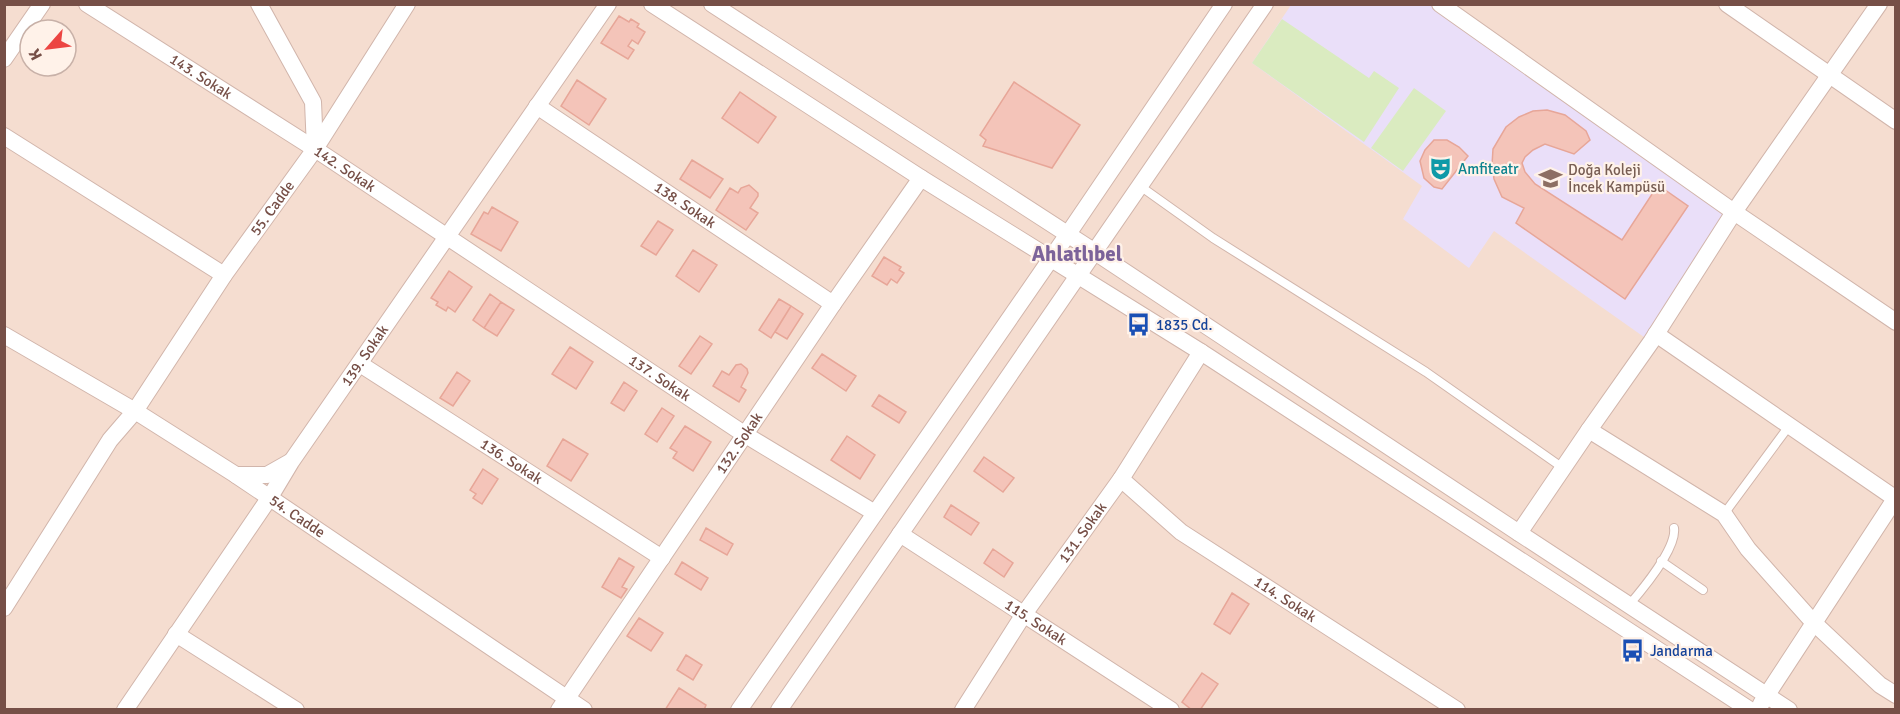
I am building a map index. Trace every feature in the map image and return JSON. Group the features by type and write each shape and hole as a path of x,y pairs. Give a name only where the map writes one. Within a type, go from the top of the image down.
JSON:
{"street":[{"path":"4,59 42,4"},
{"name":"143. Sokak","path":"87,4 315,149"},
{"name":"142. Sokak","path":"259,4 313,102 315,149 448,237"},
{"name":"55. Cadde","path":"6,601 111,440 135,411 225,275 315,149 407,4"},
{"name":"139. Sokak","path":"125,710 270,497 291,462 608,4"},
{"path":"652,4 921,178 1202,352 1750,710"},
{"path":"712,4 1068,234 1519,534 1789,710"},
{"path":"739,710 1224,4"},
{"path":"779,710 1265,4"},
{"path":"1440,4 1734,212 1896,322"},
{"path":"1727,4 1896,122"},
{"path":"1519,534 1656,334 1734,212 1880,4"},
{"name":"138. Sokak","path":"537,106 833,304"},
{"path":"4,136 225,275"},
{"name":"132. Sokak","path":"562,704 744,434 921,178"},
{"name":"137. Sokak","path":"448,237 744,434 875,513"},
{"path":"1656,334 1895,499 1758,710"},
{"name":"54. Cadde","path":"4,335 135,411 236,475 562,704 584,710"},
{"name":"131. Sokak","path":"963,710 1024,614 1121,479 1202,352"},
{"name":"136. Sokak","path":"360,364 662,558"},
{"path":"1589,430 1724,514 1748,549 1813,622 1880,684 1896,695"},
{"path":"236,475 267,475 291,462"},
{"name":"114. Sokak","path":"1121,479 1181,532 1457,710"},
{"name":"115. Sokak","path":"900,534 1171,710"},
{"path":"176,634 296,710"}],"lane":[{"path":"1140,186 1213,238 1426,372 1563,468"},
{"path":"1724,514 1789,426"},
{"path":"1629,605 1673,543 1674,528"},
{"path":"1661,561 1703,590"}],"shaded area":[{"path":"5,5 1895,5 1895,709 5,709"},
{"name":"Doğa Koleji İncek Kampüsü","path":"1291,5 1440,5 1734,212 1651,342 1494,231 1469,268 1403,219 1422,186 1252,63"}],"green space":[{"path":"1282,19 1369,78 1374,71 1399,88 1364,142 1252,63"},
{"path":"1414,88 1446,111 1403,171 1371,148"}],"building":[{"path":"619,16 629,22 631,19 645,32 638,44 632,40 628,46 634,50 628,59 601,43"},
{"path":"577,80 606,99 589,125 561,106"},
{"path":"1014,82 1080,125 1052,168 983,146 986,140 980,135"},
{"path":"740,92 776,117 758,143 722,118"},
{"path":"1547,110 1565,115 1586,131 1590,140 1574,154 1545,144 1533,150 1522,163 1525,172 1535,184 1622,240 1658,185 1688,206 1625,299 1516,223 1524,208 1502,197 1494,179 1493,149 1506,127 1519,117 1533,111"},
{"name":"Amfiteatr","path":"1434,140 1447,140 1468,156 1442,189 1434,187 1424,178 1420,161 1425,150"},
{"path":"692,160 723,179 710,198 680,179"},
{"path":"749,185 758,193 750,208 758,213 746,230 716,210 730,188 738,193 741,188"},
{"path":"492,207 518,222 501,251 471,234 484,212 488,214"},
{"path":"658,221 673,230 656,255 641,246"},
{"path":"693,250 717,265 699,292 676,276"},
{"path":"884,257 901,267 899,270 904,273 897,283 891,279 887,285 872,276"},
{"path":"449,271 472,287 455,312 448,307 446,311 436,305 438,302 431,298"},
{"path":"490,294 501,302 484,328 473,320"},
{"path":"779,299 791,306 771,338 759,330"},
{"path":"501,302 514,310 497,336 484,328"},
{"path":"791,306 803,314 787,339 775,332"},
{"path":"700,336 712,344 691,374 679,366"},
{"path":"570,347 593,362 576,389 552,374"},
{"path":"822,354 856,376 846,391 812,368"},
{"path":"741,364 748,373 741,387 746,390 739,402 713,386 722,371 729,375 736,365"},
{"path":"457,372 470,381 453,406 440,398"},
{"path":"624,382 637,391 624,411 611,403"},
{"path":"879,395 906,412 899,423 872,406"},
{"path":"662,408 674,416 657,442 645,434"},
{"path":"685,426 711,442 693,471 673,458 677,452 670,448"},
{"path":"847,436 875,455 860,479 831,460"},
{"path":"563,439 588,454 571,481 547,466"},
{"path":"984,457 1014,478 1003,492 974,471"},
{"path":"483,469 498,479 482,504 473,498 476,494 470,490"},
{"path":"951,505 979,523 971,535 944,517"},
{"path":"706,528 733,544 727,555 700,540"},
{"path":"993,549 1013,563 1004,577 984,563"},
{"path":"619,558 634,567 622,587 627,589 621,598 602,587"},
{"path":"682,562 708,578 701,590 675,574"},
{"path":"1232,593 1249,604 1230,634 1214,624"},
{"path":"639,618 663,633 651,651 627,636"},
{"path":"686,655 702,665 693,680 677,670"},
{"path":"1202,673 1218,684 1200,710 1192,710 1182,702"},
{"path":"679,688 706,705 704,710 665,710"}],"place":[{"name":"Amfiteatr","path":"1440,169"},
{"name":"Doğa Koleji İncek Kampüsü","path":"1550,179"},
{"name":"1835 Cd.","path":"1138,325"},
{"name":"Jandarma","path":"1632,651"}],"district":[{"name":"Ahlatlıbel","path":"1077,254"}]}
